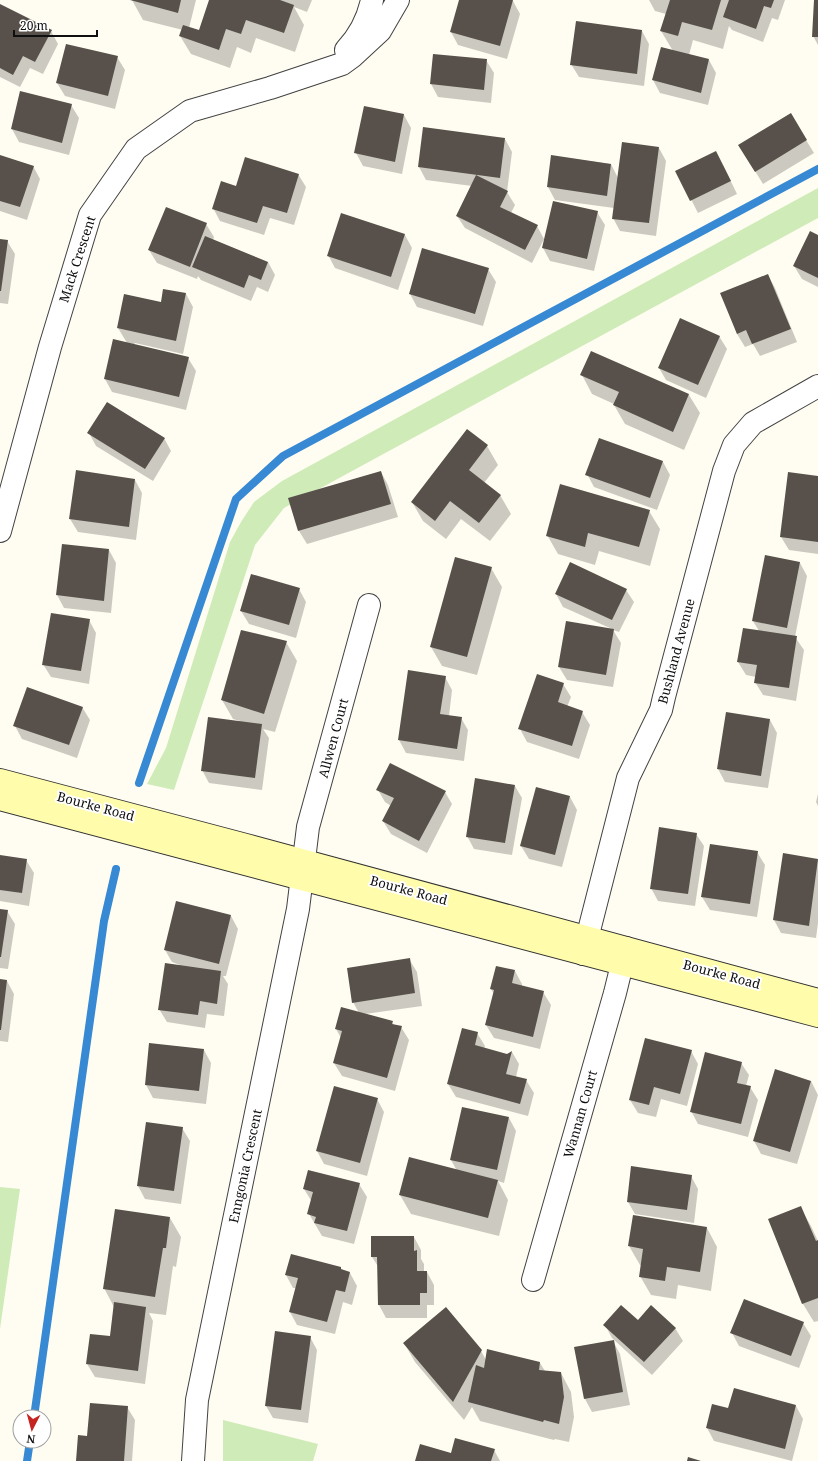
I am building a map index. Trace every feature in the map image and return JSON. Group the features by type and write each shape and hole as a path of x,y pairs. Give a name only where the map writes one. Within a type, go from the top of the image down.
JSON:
{"main road":[{"name":"Bourke Road","path":"0,780 303,871"},
{"name":"Bourke Road","path":"0,799 303,871 624,956 818,1000"},
{"name":"Bourke Road","path":"624,956 818,1016"}],"street":[{"name":"Mack Crescent","path":"323,71 337,61 358,35 365,21 372,0"},
{"name":"Mack Crescent","path":"0,531 50,347 90,215 136,149 190,111 270,88 342,64 380,31 398,0"},
{"name":"Bushland Avenue","path":"585,946 628,778 661,710 724,471 734,446 753,423 818,386"},
{"name":"Allwen Court","path":"303,871 308,827 368,605"},
{"name":"Enngonia Crescent","path":"193,1461 196,1408 202,1368 298,909 303,871"},
{"name":"Wannan Court","path":"533,1280 624,956"}],"green space":[{"path":"818,188 818,218 284,508 255,545 174,790 147,784 166,748 230,542 254,502 282,481"},
{"path":"0,1187 20,1189 0,1329"},
{"path":"223,1420 318,1444 313,1461 223,1461"}],"building":[{"path":"130,0 181,0 178,13"},
{"path":"209,0 280,0 294,5 284,33 246,20 241,34 226,29 219,50 179,36 183,25 199,30"},
{"path":"459,0 513,0 500,46 450,32"},
{"path":"670,0 721,0 712,30 682,22 678,36 660,31"},
{"path":"729,0 774,0 771,8 764,6 756,29 723,17"},
{"path":"814,0 818,0 818,37 812,37"},
{"path":"0,4 52,30 35,62 23,56 13,75 0,68"},
{"path":"576,21 642,30 637,74 570,65"},
{"path":"66,44 118,56 108,96 56,83"},
{"path":"661,47 709,59 701,93 652,80"},
{"path":"433,54 487,59 484,90 430,84"},
{"path":"20,91 72,104 62,143 11,129"},
{"path":"364,106 404,114 395,162 354,153"},
{"path":"791,113 807,140 755,172 738,145"},
{"path":"423,127 505,138 500,178 418,167"},
{"path":"622,142 659,147 649,223 612,219"},
{"path":"716,151 731,181 690,201 675,171"},
{"path":"0,155 34,166 20,207 0,201"},
{"path":"551,155 611,164 607,196 547,187"},
{"path":"245,157 299,174 287,213 263,206 257,223 212,209 221,181 236,186"},
{"path":"476,175 508,191 500,207 538,225 525,250 456,216"},
{"path":"553,201 598,211 587,259 542,248"},
{"path":"166,207 207,223 190,267 148,250"},
{"path":"341,213 405,234 391,277 327,256"},
{"path":"810,231 818,235 818,278 793,266"},
{"path":"205,236 268,262 261,280 249,275 244,288 192,267"},
{"path":"0,239 8,240 1,291 0,291"},
{"path":"422,248 489,268 475,314 409,294"},
{"path":"768,274 791,329 752,344 746,330 737,334 720,293"},
{"path":"163,289 186,293 176,341 117,328 124,294 161,302"},
{"path":"680,318 720,336 698,385 658,368"},
{"path":"113,339 189,357 179,397 104,379"},
{"path":"591,351 689,394 673,432 613,405 619,392 580,375"},
{"path":"107,402 165,438 145,469 87,433"},
{"path":"467,429 488,445 469,470 501,495 479,523 450,501 435,521 411,502"},
{"path":"599,438 663,461 650,498 585,475"},
{"path":"76,470 135,479 129,527 69,519"},
{"path":"381,471 391,504 298,531 288,498"},
{"path":"788,472 818,476 818,542 780,537"},
{"path":"560,484 650,510 639,547 588,533 585,547 546,536"},
{"path":"62,544 109,549 104,601 56,595"},
{"path":"765,555 800,562 787,628 752,621"},
{"path":"455,557 492,567 467,657 430,647"},
{"path":"570,562 627,589 612,620 555,594"},
{"path":"251,574 300,588 289,625 240,611"},
{"path":"51,613 90,619 81,671 42,665"},
{"path":"566,621 614,629 606,675 558,667"},
{"path":"743,628 797,636 789,688 754,683 757,665 737,662"},
{"path":"241,630 287,641 264,714 221,700"},
{"path":"408,670 446,676 440,714 462,717 457,749 398,740"},
{"path":"537,674 564,683 558,702 583,711 572,746 518,729"},
{"path":"27,687 83,707 69,745 13,726"},
{"path":"726,712 770,719 761,776 717,769"},
{"path":"208,717 262,724 255,778 201,771"},
{"path":"390,763 446,791 419,841 382,821 394,798 376,790"},
{"path":"475,778 515,785 505,843 466,837"},
{"path":"536,787 570,796 555,855 520,846"},
{"path":"659,827 697,833 688,894 650,889"},
{"path":"710,844 758,851 750,904 701,897"},
{"path":"783,853 818,859 809,926 773,920"},
{"path":"0,855 27,859 22,893 0,890"},
{"path":"176,901 231,915 219,964 164,950"},
{"path":"0,909 8,910 1,957 0,957"},
{"path":"410,958 415,993 352,1003 347,968"},
{"path":"165,963 221,971 217,1004 200,1001 198,1015 158,1010"},
{"path":"496,966 515,970 512,983 544,991 533,1037 485,1025 494,990 490,989"},
{"path":"0,979 7,980 1,1030 0,1030"},
{"path":"341,1007 393,1021 392,1024 402,1026 387,1078 333,1063 342,1031 335,1029"},
{"path":"462,1028 478,1032 475,1045 507,1054 512,1051 506,1074 527,1079 520,1104 447,1084"},
{"path":"645,1038 692,1050 680,1094 654,1087 649,1105 629,1100"},
{"path":"149,1043 204,1049 199,1091 145,1085"},
{"path":"705,1052 742,1062 737,1083 751,1086 741,1124 690,1112"},
{"path":"775,1069 811,1081 790,1152 753,1141"},
{"path":"334,1086 378,1098 360,1163 316,1151"},
{"path":"462,1107 509,1117 497,1170 450,1160"},
{"path":"146,1122 183,1127 174,1191 137,1186"},
{"path":"409,1157 498,1180 488,1218 399,1195"},
{"path":"631,1166 692,1175 687,1210 627,1202"},
{"path":"308,1170 360,1183 347,1231 314,1223 316,1217 307,1214 313,1192 303,1189"},
{"path":"801,1206 816,1241 818,1240 818,1298 802,1304 768,1219"},
{"path":"115,1209 170,1217 166,1248 163,1248 155,1297 103,1289"},
{"path":"633,1215 707,1227 700,1272 667,1267 665,1281 639,1277 643,1249 628,1246"},
{"path":"371,1236 414,1236 414,1251 417,1250 417,1271 427,1271 427,1293 420,1293 420,1305 378,1305 377,1257 371,1257"},
{"path":"291,1254 341,1267 341,1269 350,1272 345,1292 336,1290 327,1322 289,1312 298,1278 285,1275"},
{"path":"744,1299 804,1322 791,1356 730,1333"},
{"path":"114,1302 146,1307 138,1371 86,1364 90,1334 110,1336"},
{"path":"621,1305 638,1320 651,1305 676,1328 644,1362 603,1325"},
{"path":"446,1307 482,1350 453,1402 403,1343"},
{"path":"275,1331 311,1336 301,1410 265,1406"},
{"path":"614,1340 623,1392 584,1399 574,1347"},
{"path":"487,1349 540,1362 539,1370 561,1372 564,1397 559,1424 544,1420 543,1422 468,1402 476,1365 484,1368"},
{"path":"734,1388 796,1405 785,1449 706,1428 712,1404 728,1408"},
{"path":"90,1403 128,1406 124,1461 76,1461 78,1435 87,1436"},
{"path":"455,1438 495,1449 491,1461 415,1461 420,1444 451,1453"},
{"path":"688,1457 701,1461 687,1461"}],"waterway":[{"path":"139,783 236,499 283,456 818,169"},
{"path":"35,1409 104,921 116,869"},
{"path":"27,1461 29,1449"}]}
